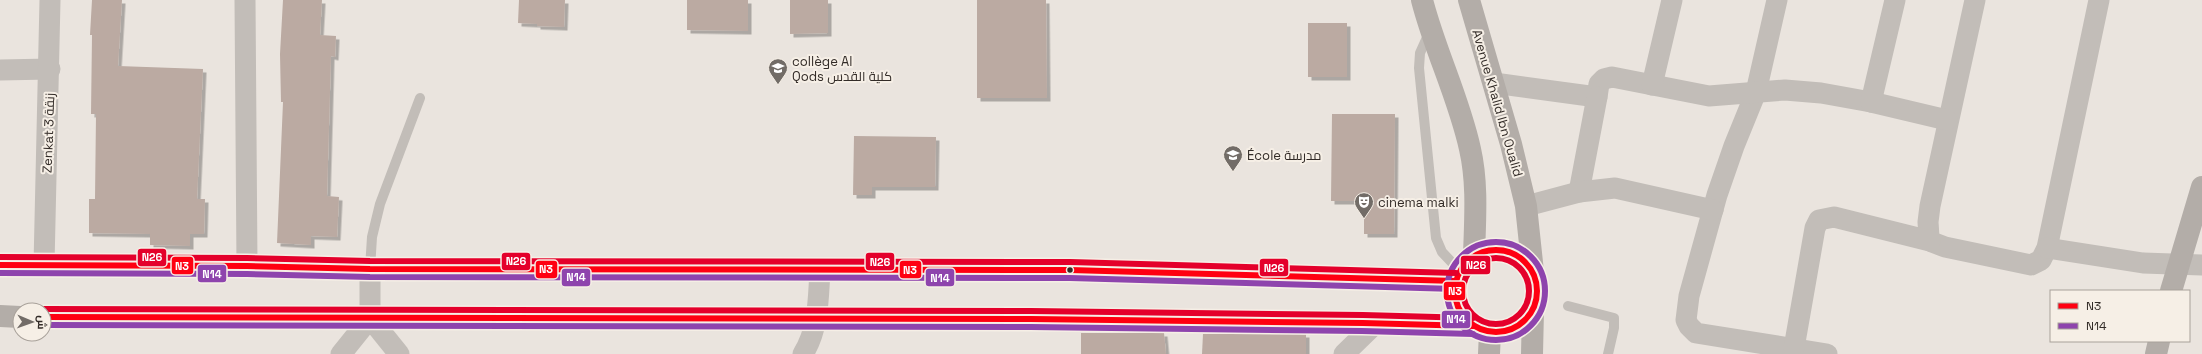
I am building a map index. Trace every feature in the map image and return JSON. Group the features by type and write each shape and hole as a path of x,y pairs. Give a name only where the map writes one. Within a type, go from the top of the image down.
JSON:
{"main road":[{"path":"1422,0 1430,31 1460,111 1470,150 1476,187 1474,256"},
{"name":"Avenue Khalid Ibn Oualid","path":"1469,0 1480,42 1494,83 1526,206 1533,272"},
{"path":"2171,290 2202,187"},
{"path":"1489,354 1482,329 1464,317 1457,306 1454,294 1458,276 1466,262 1474,256 1487,251 1500,250 1513,254 1525,261 1533,272 1537,285 1533,310 1532,354"},
{"path":"0,265 247,266 370,269 820,271 1070,270 1458,276"},
{"path":"52,317 817,320 1023,319 1205,323 1377,322 1482,329 1503,332 1515,328 1525,321 1533,310"},
{"path":"0,316 12,317"},
{"path":"2156,354 2159,342"}],"street":[{"name":"Zenkat 3 زنقة","path":"44,265 50,69 50,0"},
{"path":"245,0 247,266"},
{"path":"1652,85 1672,0"},
{"path":"1777,0 1756,92 1734,146 1712,210 1687,303 1686,316 1689,326 1696,333 1765,348 1794,348 1826,354"},
{"path":"1871,102 1894,0"},
{"path":"1930,241 1928,222 1930,206 1947,120 1975,0"},
{"path":"1794,348 1814,233 1819,220 1834,217 1930,241 1945,247 2031,265 2041,260 2047,248 2099,0"},
{"path":"0,70 50,69"},
{"path":"1579,192 1599,84 1604,79 1612,77 1708,96 1798,90 1871,102 1947,120"},
{"path":"1494,83 1597,97"},
{"path":"1526,206 1579,192 1615,188 1712,210"},
{"path":"2047,248 2108,259 2178,266 2202,265"},
{"path":"370,269 370,318 399,354"},
{"path":"803,354 814,333 817,320 820,271"},
{"path":"341,354 370,318"},
{"path":"1344,354 1377,322"}],"lane":[{"path":"1430,31 1420,53 1420,68 1436,238 1442,252 1458,276"},
{"path":"370,269 372,237 380,204 420,98"},
{"path":"1568,306 1614,318 1614,328 1608,354"}],"building":[{"path":"92,0 122,0 118,66 203,69 197,199 205,199 204,234 190,234 190,246 150,245 150,234 89,233 89,199 95,199 96,114 91,114 92,35 90,35"},
{"path":"283,0 322,0 320,35 336,36 335,57 331,56 327,196 339,197 337,237 311,236 311,245 277,243 283,102 281,102 280,54"},
{"path":"519,0 565,0 564,27 537,26 537,24 518,23"},
{"path":"687,0 748,0 748,31 687,30"},
{"path":"790,0 828,0 828,33 790,34"},
{"path":"977,0 1046,0 1047,98 977,98"},
{"path":"1308,23 1347,23 1347,77 1308,77"},
{"path":"1332,114 1395,114 1394,234 1364,234 1364,201 1331,201"},
{"path":"854,136 936,137 935,187 872,187 872,195 853,195"},
{"path":"1081,333 1164,333 1166,354 1081,354"},
{"path":"1203,334 1306,334 1306,354 1202,354"}],"transit line":[{"name":"N14","path":"1496,242 1515,246 1531,256 1541,272 1545,291 1541,310 1531,326 1515,336 1496,340 1477,336 1461,326 1451,310 1447,291 1451,272 1461,256 1477,246 1496,242"},
{"name":"N3","path":"1496,250 1512,253 1525,262 1534,275 1537,291 1534,307 1525,320 1512,329 1496,332 1480,329 1467,320 1458,307 1455,291 1458,275 1467,262 1480,253 1496,250"},
{"name":"N26","path":"0,257 247,258 370,261 1070,262 1456,273"},
{"name":"N26","path":"1496,258 1509,260 1524,273 1527,278 1529,291 1527,304 1514,319 1509,322 1496,324 1483,322 1468,309 1465,304 1463,291 1465,278 1478,263 1483,260 1496,258"},
{"name":"N3","path":"0,265 247,266 370,269 1070,270 1456,281"},
{"name":"N14","path":"0,273 247,274 370,277 1070,278 1456,289"},
{"name":"N26","path":"52,309 1031,311 1363,315 1473,318"},
{"name":"N3","path":"52,317 1031,319 1363,323 1473,326"},
{"name":"N14","path":"52,325 1031,327 1362,331 1473,334"}],"place":[{"name":"collège Al Qods كلية القدس","path":"778,85"},
{"name":"École مدرسة","path":"1233,172"},
{"name":"cinema malki","path":"1364,219"}]}
